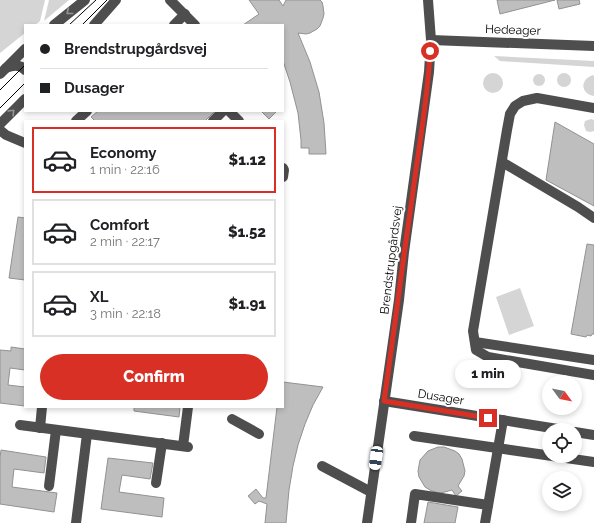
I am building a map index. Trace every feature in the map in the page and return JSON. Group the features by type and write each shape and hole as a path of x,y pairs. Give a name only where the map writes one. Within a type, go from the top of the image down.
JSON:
{"street":[{"path":"55,24 85,0"},
{"path":"95,24 116,0"},
{"path":"170,0 194,24"},
{"name":"Brendstrupgårdsvej","path":"367,523 399,300 404,252 429,72 431,40 428,0"},
{"path":"175,24 185,14"},
{"name":"Hedeager","path":"431,40 594,46"},
{"path":"3,71 24,50"},
{"path":"3,71 12,66 22,67 24,69"},
{"path":"594,108 537,98 524,101 515,106 510,114 473,331 476,350 488,357 594,375"},
{"path":"0,124 24,100"},
{"path":"77,120 85,112"},
{"path":"214,120 222,112"},
{"path":"230,112 238,120"},
{"path":"0,130 6,135 24,143"},
{"path":"502,162 594,218"},
{"path":"475,342 594,360"},
{"name":"Dusager","path":"384,401 542,426"},
{"path":"40,428 42,408"},
{"path":"20,425 185,446 188,408"},
{"path":"232,419 259,434"},
{"path":"484,523 503,420"},
{"path":"49,486 56,430"},
{"path":"582,433 594,435"},
{"path":"76,523 87,434"},
{"path":"414,436 594,462"},
{"path":"156,483 162,443"},
{"path":"322,466 371,492"},
{"path":"410,523 415,494 488,505"}],"shaded area":[{"path":"0,0 45,0 40,21 36,24 24,24 24,34 0,53"},
{"path":"49,0 69,0 44,21"},
{"path":"494,56 594,61 594,67 500,61"},
{"path":"493,73 500,76 503,83 500,90 493,93 486,90 483,83 486,76"},
{"path":"564,73 569,75 571,80 569,85 564,87 559,85 557,80 559,75"},
{"path":"541,74 544,75 544,85 537,86 534,85 533,78 534,75"},
{"path":"593,75 594,96 586,93 583,87 585,80"},
{"path":"591,119 594,120 594,131 590,132 586,131 584,125 585,121"},
{"path":"520,288 534,326 509,335 496,297"}],"building":[{"path":"249,0 279,0 283,6 286,0 320,0 322,2 324,14 320,26 310,33 298,33 310,62 319,92 324,123 326,154 309,154 309,148 301,148 298,113 284,64 284,24 244,24 259,14"},
{"path":"497,0 555,0 500,14"},
{"path":"557,0 579,0 580,4 559,9"},
{"path":"97,112 214,112 206,120 94,120 91,117"},
{"path":"262,112 276,112 269,119"},
{"path":"555,122 594,144 594,206 546,180"},
{"path":"18,217 24,218 24,280 9,278"},
{"path":"587,244 594,245 594,334 591,336 587,335 586,337 571,334"},
{"path":"11,347 24,349 24,370 10,368 8,385 24,387 24,406 0,403 0,350 11,351"},
{"path":"284,382 323,387 313,405 298,445 289,490 286,523 265,523 267,504 259,501 255,504 248,496 256,489 263,498 266,498 277,408 284,408"},
{"path":"134,408 180,408 179,417 134,411"},
{"path":"438,447 444,447 455,451 462,459 465,471 464,476 458,486 462,491 456,496 452,490 441,493 430,490 425,487 419,477 418,471 420,460 428,451"},
{"path":"1,450 46,457 44,473 14,469 12,487 57,493 54,512 0,504"},
{"path":"108,458 153,463 150,479 122,475 119,492 164,498 162,517 101,509"},
{"path":"428,502 458,507 455,523 424,523"}],"tram line":[{"path":"70,24 96,0"},
{"path":"83,24 107,0"},
{"path":"0,90 24,66"},
{"path":"0,108 24,84"}],"route":[{"path":"430,51 429,72 417,165 384,401 488,418"}]}
